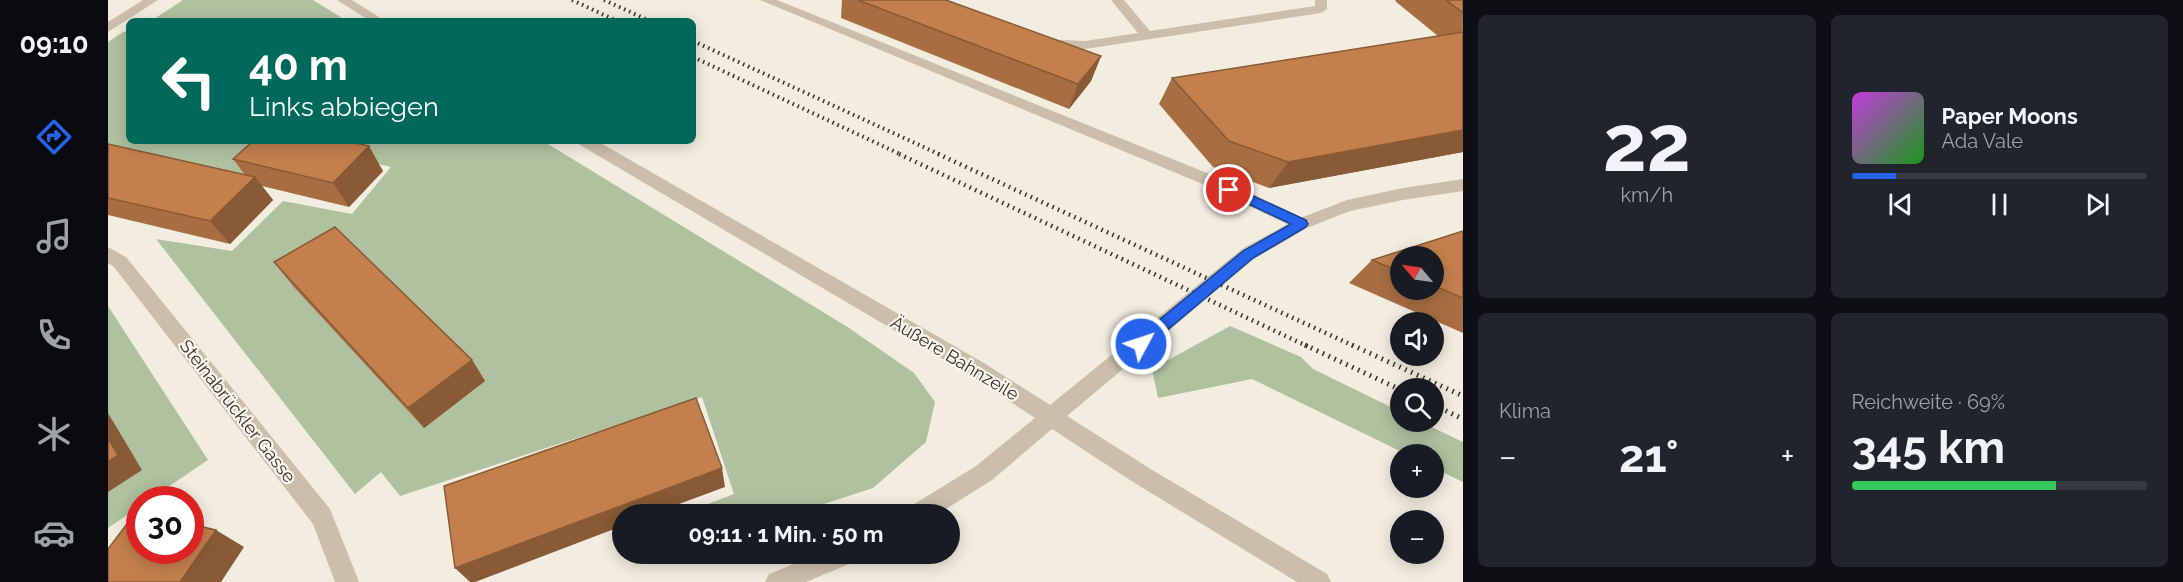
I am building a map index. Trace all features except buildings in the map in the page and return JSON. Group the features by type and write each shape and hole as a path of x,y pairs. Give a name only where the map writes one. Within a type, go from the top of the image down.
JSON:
{"street":[{"path":"108,28 152,0"},
{"path":"343,0 374,18"},
{"path":"766,0 1211,181 1302,224"},
{"path":"1117,0 1147,36"},
{"path":"1034,41 1085,45 1321,9 1321,0"},
{"name":"Äußere Bahnzeile","path":"590,144 967,363 1141,475 1319,582"},
{"path":"935,504 984,473 1248,254 1302,224 1347,206 1403,194 1463,185"},
{"name":"Steinabrückler Gasse","path":"108,254 120,262 322,517 347,582"},
{"path":"777,582 821,564"}],"green space":[{"path":"183,0 313,0 342,18 156,18"},
{"path":"126,32 126,144 287,144 244,181 108,146 108,42"},
{"path":"297,144 548,144 849,328 914,373 935,402 926,442 873,488 824,504 708,504 734,494 702,397 400,496 381,472 355,494 156,239 232,251 283,201 352,214 391,167"},
{"path":"108,306 208,460 169,486 126,486 126,516 108,528"},
{"path":"1230,326 1301,357 1313,369 1390,407 1390,432 1442,432 1463,442 1463,482 1444,473 1444,444 1390,444 1390,446 1252,379 1158,398 1152,369"}],"railway":[{"path":"572,0 611,18"},
{"path":"604,0 643,18"},
{"path":"696,42 941,155"},
{"path":"696,58 902,155"},
{"path":"899,154 1309,347"},
{"path":"938,154 1356,347"},
{"path":"1305,345 1390,385"},
{"path":"1352,345 1463,396"},
{"path":"1444,410 1463,419"}],"route":[{"path":"1141,344 1248,254 1302,224 1229,190"}]}
